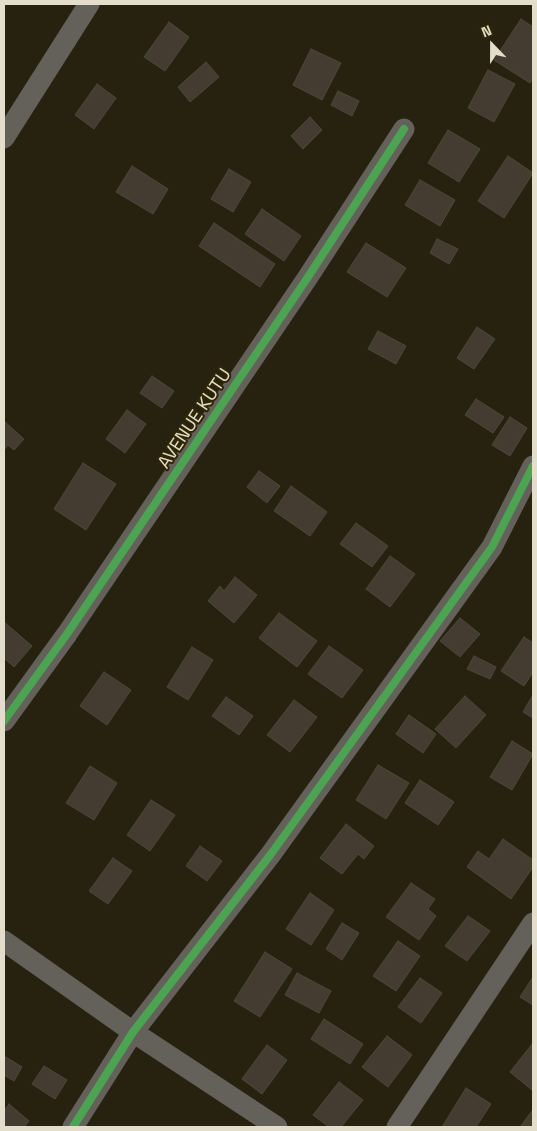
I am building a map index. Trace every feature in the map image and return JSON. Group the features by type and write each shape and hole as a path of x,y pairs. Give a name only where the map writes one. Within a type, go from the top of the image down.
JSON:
{"street":[{"path":"4,138 90,4"},
{"name":"AVENUE KUTU","path":"4,721 68,634 308,278 404,129"},
{"path":"73,1127 133,1032 271,854 492,547 533,466"},
{"path":"397,1127 533,923"},
{"path":"4,941 133,1032 276,1127"}],"building":[{"path":"521,19 533,27 533,77 530,83 494,60"},
{"path":"169,22 189,37 165,71 144,57"},
{"path":"311,49 341,63 322,100 293,85"},
{"path":"206,62 219,77 190,102 178,87"},
{"path":"488,70 515,84 494,122 468,108"},
{"path":"97,84 116,98 94,129 75,115"},
{"path":"338,91 359,101 352,116 331,105"},
{"path":"310,117 322,130 303,149 291,136"},
{"path":"448,130 480,149 459,182 428,163"},
{"path":"508,156 533,173 504,218 478,201"},
{"path":"132,166 168,189 153,214 116,192"},
{"path":"229,169 251,182 233,212 211,199"},
{"path":"420,180 455,200 440,226 405,205"},
{"path":"262,209 301,236 284,261 245,234"},
{"path":"214,223 275,264 260,287 199,246"},
{"path":"437,239 458,249 449,264 430,253"},
{"path":"366,243 406,268 387,297 347,272"},
{"path":"477,327 495,339 474,369 457,358"},
{"path":"378,331 406,346 396,364 368,349"},
{"path":"152,376 174,391 162,408 140,393"},
{"path":"476,399 504,417 493,433 465,415"},
{"path":"127,410 146,424 125,453 106,439"},
{"path":"510,417 527,428 510,456 492,445"},
{"path":"4,421 24,439 14,450 8,445 4,450"},
{"path":"83,463 116,484 86,530 54,509"},
{"path":"259,471 280,486 267,503 247,487"},
{"path":"291,486 327,512 310,536 274,511"},
{"path":"356,523 388,546 372,567 340,544"},
{"path":"390,556 415,574 390,607 366,589"},
{"path":"235,577 257,595 234,623 208,601 220,586 224,591"},
{"path":"279,613 317,641 297,667 259,638"},
{"path":"460,618 480,634 460,657 440,641"},
{"path":"4,622 32,646 14,667 4,658"},
{"path":"524,637 533,643 533,672 524,686 501,671"},
{"path":"329,646 363,670 342,698 308,674"},
{"path":"192,647 213,660 188,700 167,687"},
{"path":"474,656 496,667 490,679 467,669"},
{"path":"104,672 131,690 107,725 80,706"},
{"path":"533,695 533,718 523,712"},
{"path":"465,696 486,715 456,748 435,729"},
{"path":"226,697 253,716 239,735 212,716"},
{"path":"294,700 317,717 290,752 267,735"},
{"path":"409,715 436,734 423,753 396,734"},
{"path":"512,741 533,754 512,790 490,777"},
{"path":"378,765 409,783 386,819 356,800"},
{"path":"90,766 117,783 94,820 66,803"},
{"path":"420,780 454,802 438,825 405,803"},
{"path":"151,800 175,815 150,851 127,835"},
{"path":"346,824 374,846 364,859 358,854 342,874 320,858"},
{"path":"503,839 533,860 533,867 511,899 467,867 478,851 489,859"},
{"path":"200,846 222,861 207,881 186,866"},
{"path":"113,858 132,871 108,904 89,891"},
{"path":"411,883 435,899 428,909 436,916 419,940 386,917"},
{"path":"310,893 334,910 311,945 286,929"},
{"path":"468,916 490,931 467,961 445,946"},
{"path":"342,923 359,933 342,960 326,949"},
{"path":"398,941 420,956 396,991 373,976"},
{"path":"265,952 292,969 260,1017 234,1001"},
{"path":"297,973 331,991 319,1013 285,995"},
{"path":"533,977 533,1005 520,997"},
{"path":"420,978 442,993 421,1023 398,1007"},
{"path":"324,1019 363,1044 350,1064 311,1039"},
{"path":"387,1036 412,1055 388,1087 362,1067"},
{"path":"533,1043 533,1088 532,1090 510,1072"},
{"path":"267,1045 287,1060 262,1094 242,1079"},
{"path":"4,1056 22,1067 14,1081 4,1075"},
{"path":"44,1066 67,1080 55,1099 32,1084"},
{"path":"339,1082 363,1100 341,1127 329,1127 313,1115"},
{"path":"466,1088 491,1104 476,1127 442,1127"},
{"path":"9,1104 29,1121 24,1127 4,1127 4,1111"},
{"path":"532,1111 533,1127 520,1127"}],"cycle path":[{"path":"4,721 67,634 308,277 404,129"},
{"path":"73,1127 133,1032 271,854 492,547 533,466"}]}
